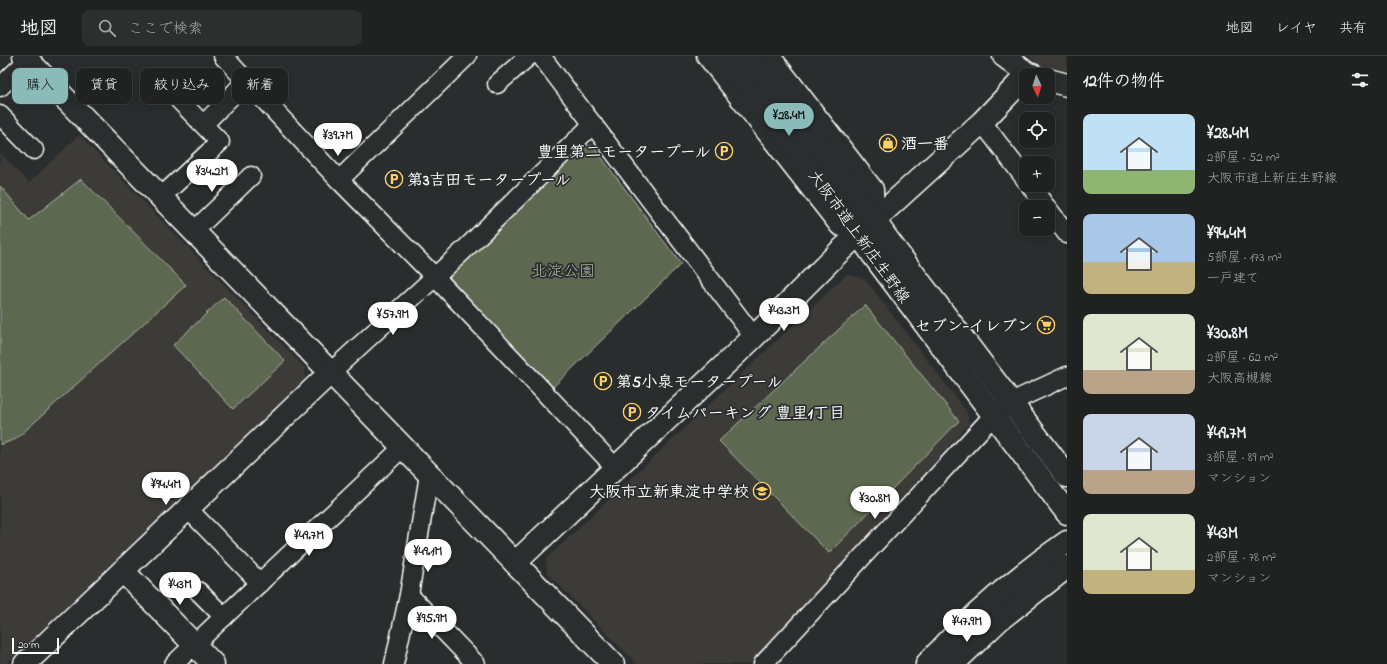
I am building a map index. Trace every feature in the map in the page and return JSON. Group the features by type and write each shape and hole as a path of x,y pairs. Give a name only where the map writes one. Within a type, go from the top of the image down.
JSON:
{"street":[{"path":"223,56 234,68"},
{"path":"339,180 467,56"},
{"path":"497,84 529,56"},
{"path":"541,56 754,337"},
{"path":"706,56 839,226 867,227"},
{"name":"大阪市道上新庄生野線","path":"724,56 867,227 888,240 1067,476"},
{"name":"大阪市道上新庄生野線","path":"749,56 867,227 873,255 1067,513"},
{"path":"771,56 874,189 867,227"},
{"path":"1004,56 1021,68"},
{"path":"0,87 26,58 331,372 428,475 515,562 613,664"},
{"path":"1055,82 1067,85"},
{"path":"515,562 754,337 838,253 1019,88"},
{"path":"204,124 232,95"},
{"path":"161,197 220,142 183,104"},
{"path":"268,104 339,180 435,277 615,467"},
{"path":"0,115 34,150"},
{"path":"982,122 1019,171"},
{"path":"25,664 331,372 435,277 593,124"},
{"path":"194,232 251,176"},
{"path":"1055,218 1067,234"},
{"path":"763,664 993,416 1011,402 1067,376"},
{"path":"174,664 402,448"},
{"path":"394,664 409,595 428,475"},
{"path":"188,509 260,583"},
{"path":"956,657 988,603 1015,580 1067,542"},
{"path":"926,664 956,657 999,620 1067,567"},
{"path":"123,571 213,664"},
{"path":"198,591 224,617"},
{"path":"409,595 476,664"}],"shaded area":[{"path":"1029,56 1067,56 1067,74 1055,70 1055,68 1040,66"},
{"path":"79,135 305,368 305,380 6,664 0,664 0,153 29,183"},
{"name":"大阪市立新東淀中学校","path":"847,274 865,279 967,412 969,424 751,664 637,664 547,573 546,559"}],"green space":[{"name":"北淀公園","path":"584,145 593,146 681,264 553,387 450,282 450,272"},
{"path":"81,179 186,285 16,439 0,445 0,186 29,220"},
{"path":"224,297 285,361 233,409 173,345"},
{"path":"865,305 959,421 829,553 719,441"}],"place":[{"name":"酒一番","path":"888,143"},
{"name":"豊里第二モータープール","path":"724,151"},
{"name":"第3吉田モータープール","path":"394,179"},
{"name":"セブン-イレブン","path":"1046,325"},
{"name":"第5小泉モータープール","path":"603,381"},
{"name":"タイムパーキング 豊里1丁目","path":"632,412"},
{"name":"大阪市立新東淀中学校","path":"762,491"}]}
